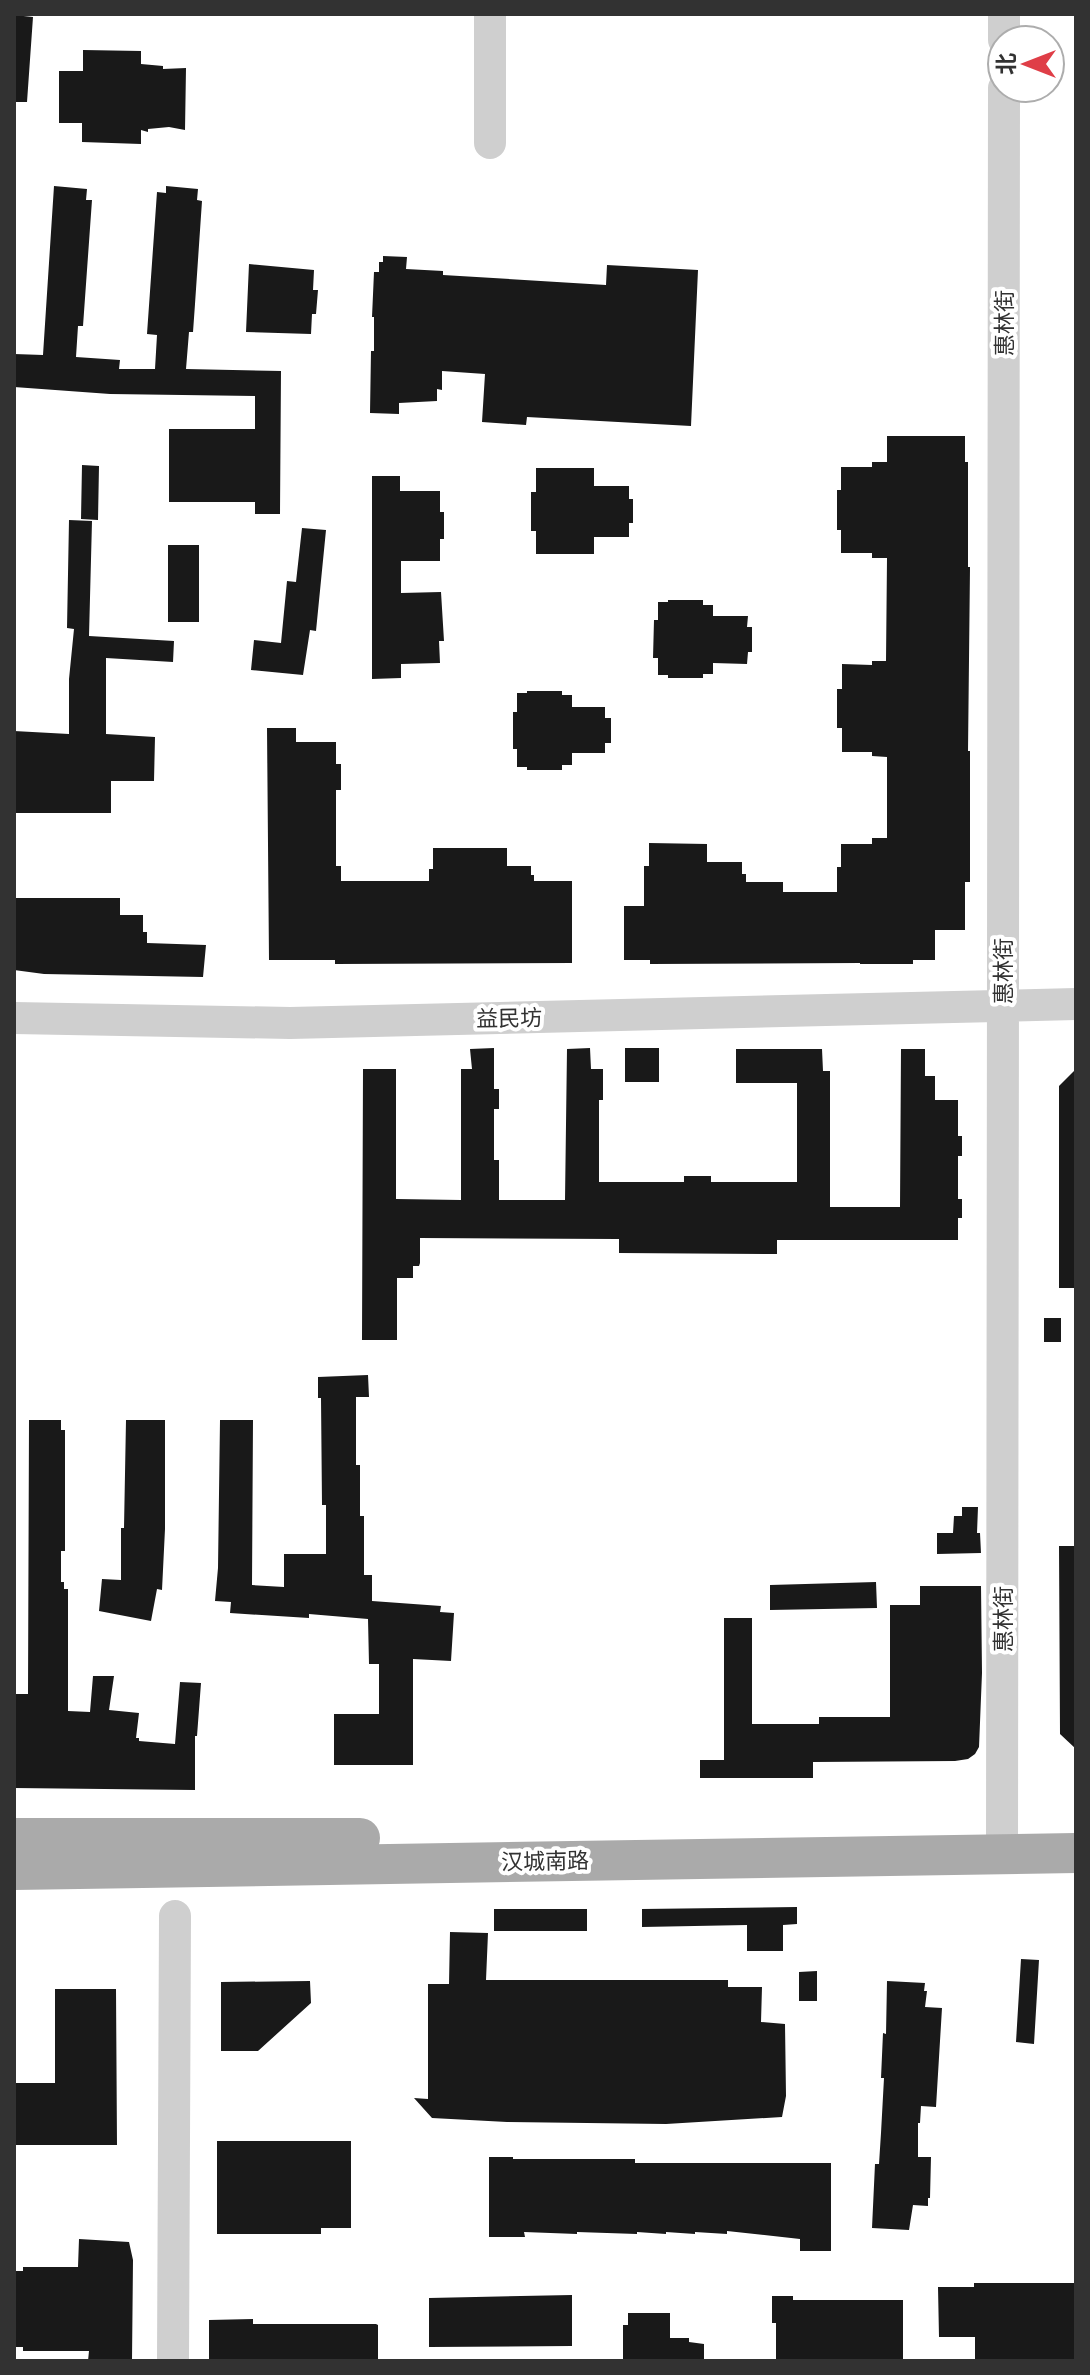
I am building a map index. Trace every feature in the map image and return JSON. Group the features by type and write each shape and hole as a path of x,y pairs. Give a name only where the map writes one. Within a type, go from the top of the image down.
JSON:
{"main road":[{"name":"汉城南路","path":"14,1870 1002,1842 1076,1829"},
{"name":"汉城南路","path":"14,1838 1002,1842 1076,1853"}],"street":[{"path":"490,14 490,143"},
{"name":"惠林街","path":"1002,1842 1004,104"},
{"name":"益民坊","path":"14,1018 290,1023 1076,1004"},
{"path":"173,2361 175,1916"}],"building":[{"path":"14,15 33,17 27,102 14,102"},
{"path":"83,50 141,51 141,64 163,66 163,69 186,68 185,130 169,127 148,129 148,132 141,130 141,144 82,142 82,123 59,123 59,71 83,71"},
{"path":"54,186 87,189 86,200 92,200 83,326 78,326 76,357 120,360 119,369 155,369 157,335 147,334 157,192 166,193 166,186 198,189 197,200 202,201 193,332 189,332 186,369 281,371 280,514 255,514 255,502 169,502 169,429 255,429 255,396 110,394 14,387 14,354 43,355"},
{"path":"383,256 407,257 406,269 443,271 443,275 606,285 607,265 698,270 691,426 527,417 526,425 482,422 485,374 442,371 442,390 437,389 437,401 399,403 399,414 370,413 374,272 379,272 379,262 383,262"},
{"path":"249,264 314,270 313,290 318,290 311,334 246,332"},
{"path":"887,436 965,436 970,567 970,882 965,882 965,930 935,930 935,960 913,960 913,964 650,964 650,960 624,960 624,906 644,906 644,866 649,866 649,843 707,844 707,862 742,862 746,882 783,882 783,892 837,892 841,844 872,844 872,838 887,838 887,757 872,756 872,752 842,752 842,728 837,728 837,689 842,689 842,664 872,665 872,661 886,661 887,558 872,558 872,553 841,553 841,530 837,530 837,490 841,490 841,467 872,467 872,462 887,462"},
{"path":"82,465 99,466 98,520 81,519"},
{"path":"536,468 594,468 594,486 629,486 629,499 633,499 633,523 629,523 629,537 594,537 594,554 536,554 536,531 531,531 531,492 536,492"},
{"path":"372,476 400,476 400,491 440,491 440,512 444,512 440,561 401,561 401,593 441,592 444,641 439,641 440,663 401,664 401,678 372,679"},
{"path":"69,520 92,521 89,636 174,641 173,662 106,658 106,734 155,737 154,781 111,781 111,813 14,813 14,731 69,734 69,679 74,629 67,628"},
{"path":"302,528 326,530 316,631 310,630 303,675 251,670 254,640 281,643 287,581 296,582"},
{"path":"168,545 199,545 199,622 168,622"},
{"path":"703,600 703,605 713,605 713,616 748,616 747,627 752,627 752,652 748,652 747,664 713,663 713,674 703,674 703,678 658,675 658,658 653,658 654,620 658,620 658,602"},
{"path":"562,691 562,695 572,695 572,707 605,707 605,718 611,718 611,743 605,743 605,753 572,753 572,765 562,765 562,770 517,767 517,749 513,749 513,712 517,712 517,693"},
{"path":"267,728 296,728 296,742 336,742 336,764 341,764 341,790 336,790 336,866 341,866 341,881 429,881 429,869 433,869 433,848 507,848 507,866 531,866 534,881 572,881 572,963 335,964 335,960 269,960"},
{"path":"14,898 120,898 120,915 143,915 143,932 147,932 147,943 206,945 203,977 44,974 14,970"},
{"path":"494,1048 494,1089 499,1089 499,1109 494,1109 494,1160 499,1160 499,1200 565,1200 567,1049 590,1048 591,1069 603,1069 603,1100 599,1100 599,1182 684,1182 684,1176 711,1176 711,1182 797,1182 797,1083 736,1083 736,1049 822,1049 823,1071 830,1071 830,1207 900,1207 901,1049 925,1049 925,1076 935,1076 935,1100 958,1100 958,1136 962,1136 962,1156 958,1156 958,1199 962,1199 962,1218 958,1218 958,1240 777,1240 777,1254 619,1253 619,1239 420,1238 420,1263 413,1266 413,1278 397,1278 397,1340 362,1340 363,1069 396,1069 396,1199 461,1200 461,1069 472,1069 470,1049"},
{"path":"625,1048 659,1048 659,1082 625,1082"},
{"path":"1076,1069 1076,1288 1059,1288 1059,1086"},
{"path":"1044,1318 1061,1318 1061,1342 1044,1342"},
{"path":"368,1375 369,1397 356,1397 356,1465 360,1465 360,1516 364,1516 364,1575 372,1575 372,1601 441,1606 440,1612 454,1613 451,1661 413,1659 413,1765 334,1765 334,1714 379,1714 379,1664 369,1664 368,1619 309,1614 309,1618 230,1613 231,1602 215,1601 220,1420 253,1420 252,1585 284,1587 284,1554 326,1554 318,1377"},
{"path":"29,1420 61,1420 61,1430 65,1430 65,1551 61,1551 61,1582 64,1582 64,1589 68,1589 68,1711 90,1712 93,1676 114,1676 109,1710 139,1713 136,1738 139,1741 175,1744 180,1682 201,1683 195,1736 195,1790 14,1788 14,1694 28,1694"},
{"path":"126,1420 165,1420 162,1590 157,1589 151,1621 99,1611 102,1579 121,1580"},
{"path":"962,1507 978,1507 977,1533 980,1533 981,1553 937,1554 937,1533 953,1533 954,1516 962,1516"},
{"path":"1059,1546 1076,1546 1076,1749 1060,1734"},
{"path":"876,1582 877,1608 770,1610 770,1585"},
{"path":"920,1586 981,1586 982,1673 979,1747 975,1754 968,1759 955,1761 813,1762 813,1778 700,1778 700,1760 724,1760 724,1618 752,1618 752,1724 819,1724 819,1717 890,1717 890,1605 920,1605"},
{"path":"797,1907 797,1924 783,1925 783,1951 747,1951 747,1925 642,1927 642,1909"},
{"path":"494,1909 587,1909 587,1931 494,1931"},
{"path":"450,1932 488,1933 486,1980 728,1980 728,1987 762,1987 761,2022 785,2024 786,2096 782,2117 666,2124 432,2118 414,2098 428,2099 428,1984 449,1984"},
{"path":"1021,1959 1039,1960 1034,2044 1016,2042"},
{"path":"817,1971 817,2001 799,2001 799,1972"},
{"path":"310,1981 311,2003 258,2051 221,2051 221,1982"},
{"path":"887,1981 925,1983 925,2007 942,2008 936,2107 921,2106 918,2123 918,2157 931,2157 930,2198 928,2206 913,2205 909,2230 872,2228 875,2164 879,2164 881,2133"},
{"path":"55,1989 116,1989 117,2145 14,2145 14,2083 55,2083"},
{"path":"217,2141 351,2141 351,2228 321,2228 321,2234 217,2234"},
{"path":"489,2157 635,2159 635,2163 831,2163 831,2251 800,2251 800,2239 727,2231 727,2234 524,2232 525,2237 489,2237"},
{"path":"79,2239 129,2242 133,2260 132,2361 88,2361 89,2351 23,2351 23,2347 14,2347 14,2271 23,2271 23,2267 78,2267"},
{"path":"974,2283 1076,2283 1076,2361 975,2361 975,2337 939,2337 938,2287 974,2287"},
{"path":"572,2295 572,2346 429,2347 429,2298"},
{"path":"772,2296 793,2296 793,2300 903,2300 903,2361 776,2361"},
{"path":"628,2313 670,2313 670,2338 689,2338 689,2342 704,2344 704,2361 623,2361 623,2325 628,2325"},
{"path":"253,2319 253,2324 376,2324 378,2361 209,2361 209,2320"}]}
